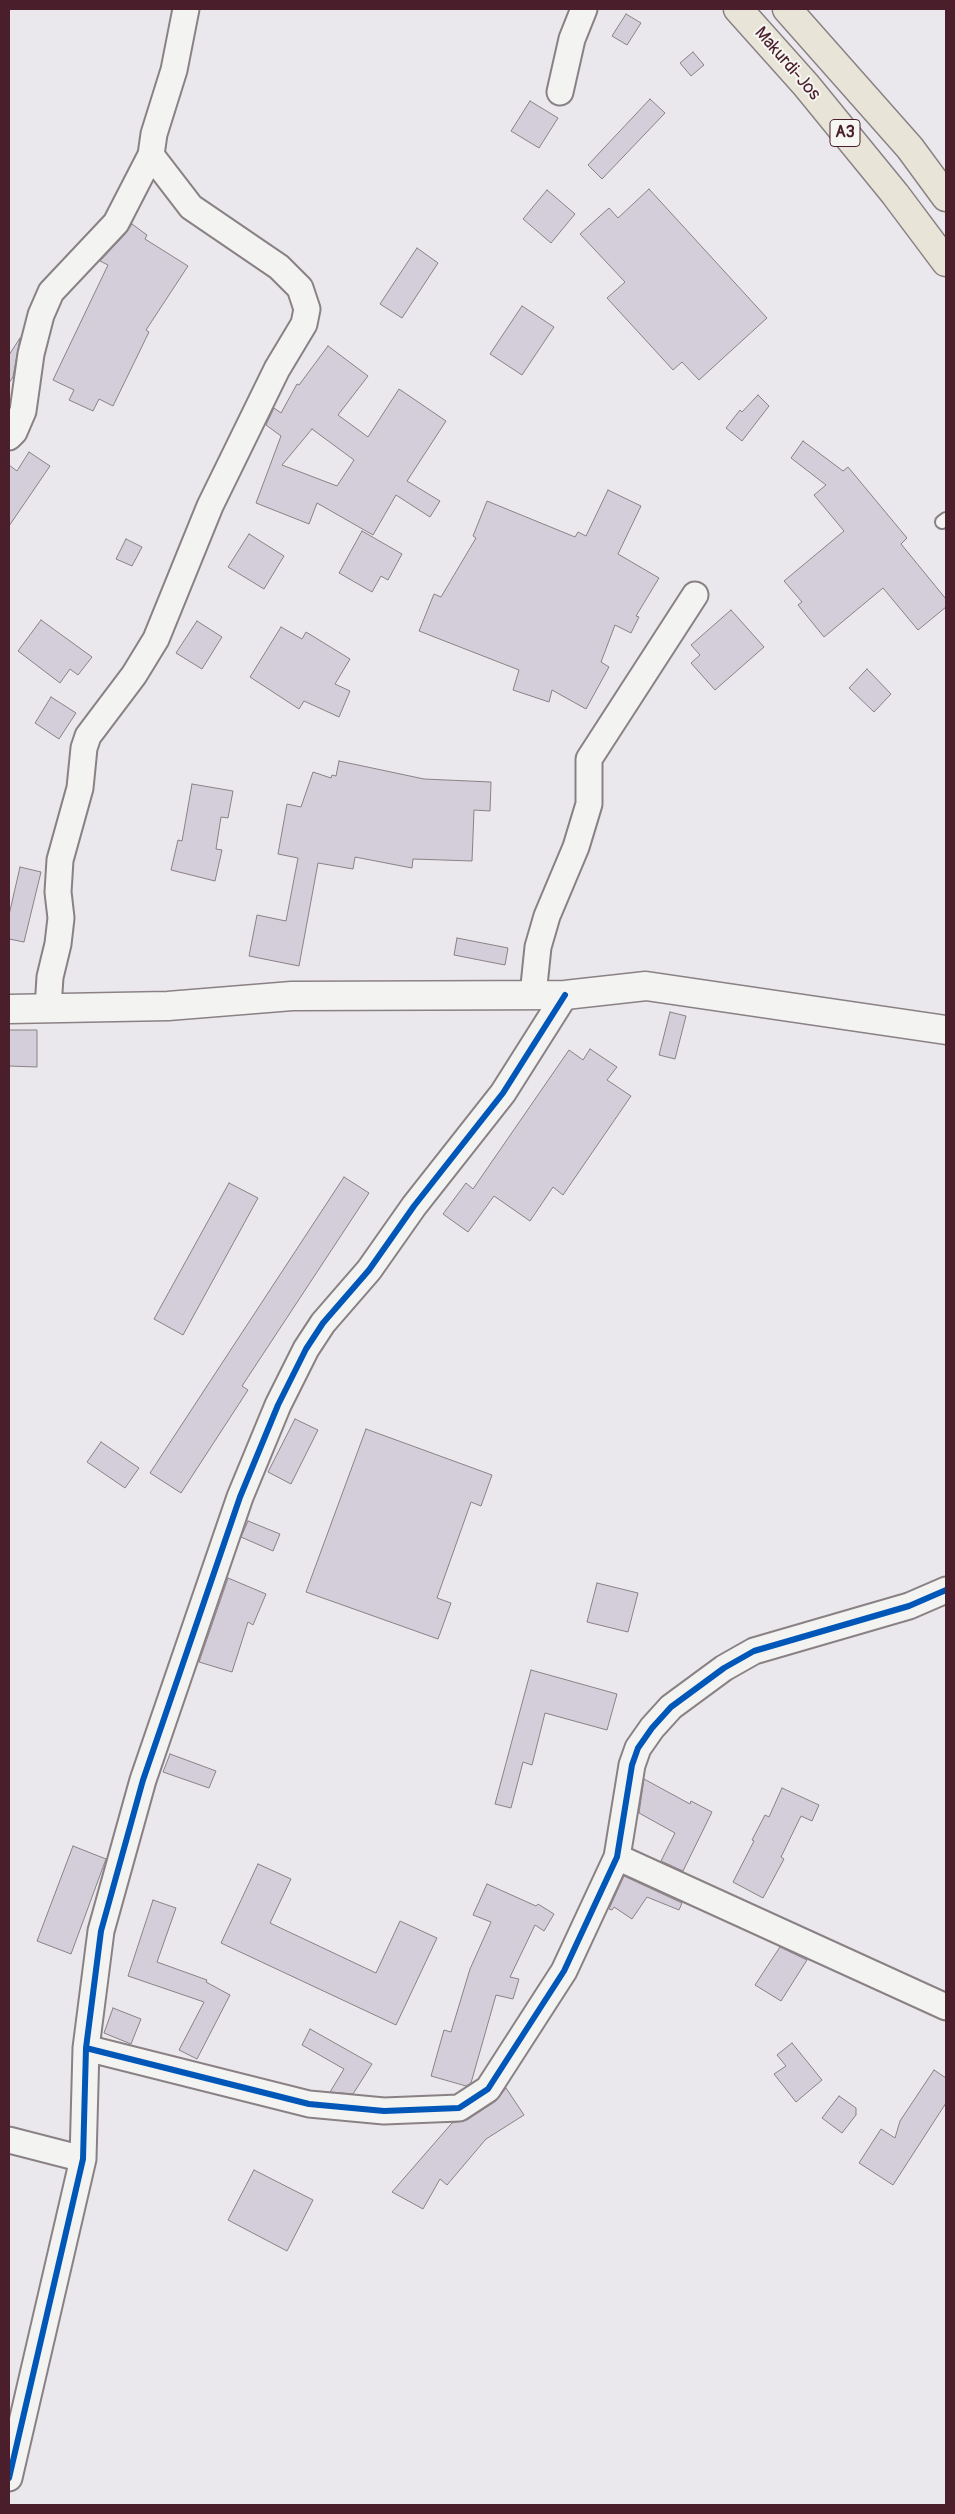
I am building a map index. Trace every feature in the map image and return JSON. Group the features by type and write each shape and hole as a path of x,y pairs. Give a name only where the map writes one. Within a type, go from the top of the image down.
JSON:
{"highway":[{"name":"Makurdi-Jos","path":"738,9 806,85 895,194 946,262"},
{"name":"Makurdi-Jos","path":"794,11 910,148 946,197"}],"street":[{"path":"9,437 14,432 23,411 31,354 41,315 51,292 116,223 151,155 154,134 174,70 186,9"},
{"path":"560,92 572,39 584,9"},
{"path":"48,1008 50,977 58,944 61,918 58,892 60,860 80,788 84,748 88,736 134,676 156,639 210,506 277,369 304,324 307,309 300,288 284,272 192,207 151,155"},
{"path":"534,995 538,947 547,916 576,847 589,804 589,758 695,595"},
{"path":"9,1009 168,1006 292,996 565,995 646,986 946,1030"},
{"path":"10,2471 83,2159 86,2048 102,1931 143,1780 240,1497 278,1405 306,1349 323,1323 369,1270 414,1206 503,1093 565,995"},
{"path":"86,2048 309,2104 384,2111 459,2108 488,2089 544,2004 568,1963 617,1857 632,1765 638,1748 652,1728 671,1707 724,1668 754,1652 910,1606 946,1590"},
{"path":"617,1857 946,2007"},
{"path":"9,2140 83,2159"}],"building":[{"path":"626,14 641,23 627,45 612,36"},
{"path":"693,52 704,65 691,76 680,63"},
{"path":"650,99 665,113 602,179 588,165"},
{"path":"530,101 558,118 539,148 511,131"},
{"path":"649,189 767,318 699,380 682,362 673,370 607,298 625,282 580,234 609,208 618,218"},
{"path":"547,190 575,214 551,243 523,219"},
{"path":"132,224 147,235 145,239 188,266 146,330 149,332 113,406 99,399 93,411 69,400 74,390 53,380 108,265 100,261"},
{"path":"417,248 438,263 402,318 380,304"},
{"path":"522,306 554,327 522,375 490,354"},
{"path":"20,338 13,377 9,383 9,355"},
{"path":"328,346 368,376 338,415 368,437 399,389 446,421 407,481 440,501 430,517 396,495 373,535 317,503 309,524 256,503 281,436 266,425 274,408 281,413 297,384 299,385","holes":["312,429 354,460 337,486 282,465"]},
{"path":"758,395 769,406 742,441 726,428 740,410 742,412"},
{"path":"803,441 843,471 848,467 907,538 901,544 946,599 946,607 918,630 883,588 824,637 798,605 802,602 784,581 844,531 814,495 826,485 791,458"},
{"path":"29,452 50,466 9,526 9,465 17,471"},
{"path":"608,490 641,506 618,554 659,578 636,616 639,617 631,633 615,625 601,662 609,667 586,709 552,690 549,702 513,690 519,670 419,631 434,594 441,597 476,538 473,536 487,501 575,537 578,532 586,536"},
{"path":"362,531 402,554 388,580 381,576 372,592 339,573"},
{"path":"249,534 284,556 264,589 228,567"},
{"path":"126,539 142,547 132,566 116,559"},
{"path":"731,610 764,647 715,690 691,663 700,655 691,645"},
{"path":"41,620 92,657 78,675 70,669 60,683 18,651"},
{"path":"197,621 222,637 202,669 176,653"},
{"path":"281,627 302,639 306,632 350,659 335,684 350,691 339,717 304,701 299,709 250,677"},
{"path":"867,669 891,694 874,712 849,688"},
{"path":"51,697 76,713 59,739 35,723"},
{"path":"339,761 424,779 491,782 490,811 474,810 472,861 413,859 412,868 355,857 353,869 318,863 299,966 249,956 257,915 286,921 298,858 278,854 287,804 301,807 313,772 331,778 332,775 336,776"},
{"path":"192,784 233,791 228,818 221,817 216,849 222,850 215,881 171,870 178,840 182,841"},
{"path":"20,867 41,872 24,942 9,939 9,915"},
{"path":"457,938 508,948 505,965 454,955"},
{"path":"670,1012 686,1016 675,1059 659,1055"},
{"path":"9,1030 37,1030 37,1067 9,1066"},
{"path":"590,1049 617,1067 607,1080 631,1096 563,1195 553,1187 530,1221 494,1196 468,1232 443,1214 466,1183 473,1189 569,1050 583,1060"},
{"path":"344,1177 369,1193 242,1386 248,1390 181,1493 150,1473"},
{"path":"229,1183 258,1198 183,1335 154,1319"},
{"path":"295,1419 318,1430 291,1484 268,1472"},
{"path":"366,1429 492,1475 481,1506 471,1502 437,1598 451,1603 438,1639 306,1592"},
{"path":"101,1442 139,1468 125,1488 87,1462"},
{"path":"248,1521 280,1534 273,1551 241,1537"},
{"path":"228,1578 266,1594 253,1625 248,1622 232,1672 199,1662"},
{"path":"597,1583 638,1593 628,1632 587,1622"},
{"path":"531,1670 617,1694 607,1730 545,1713 532,1765 523,1762 511,1808 495,1804"},
{"path":"170,1754 216,1771 209,1788 163,1772"},
{"path":"644,1779 690,1804 691,1801 712,1812 683,1871 661,1861 675,1833 639,1813"},
{"path":"782,1788 819,1805 812,1821 801,1816 781,1857 784,1859 763,1898 733,1882 765,1815 769,1817"},
{"path":"73,1846 106,1859 71,1954 37,1941"},
{"path":"258,1864 291,1879 270,1923 376,1973 400,1921 437,1938 396,2025 221,1943"},
{"path":"624,1876 682,1903 679,1910 647,1897 632,1919 614,1907 612,1910 609,1909"},
{"path":"487,1884 536,1906 538,1904 554,1914 544,1931 535,1925 510,1977 519,1979 513,1999 496,1995 471,2083 466,2086 431,2076 444,2030 451,2032 470,1969 491,1922 473,1915"},
{"path":"153,1900 176,1908 157,1962 207,1980 206,1982 230,1995 197,2059 179,2050 204,2002 128,1976"},
{"path":"780,1947 807,1960 781,2001 755,1985"},
{"path":"113,2008 141,2019 131,2044 104,2033"},
{"path":"310,2029 372,2064 353,2094 330,2092 344,2069 302,2045"},
{"path":"792,2043 822,2080 796,2102 774,2074 786,2066 777,2055"},
{"path":"934,2070 946,2078 946,2103 893,2185 859,2163 881,2129 895,2138 900,2121"},
{"path":"506,2088 524,2115 486,2139 447,2185 440,2179 423,2209 392,2192 452,2123 467,2120 496,2101"},
{"path":"839,2096 856,2108 856,2115 842,2133 822,2118"},
{"path":"254,2170 313,2200 287,2251 228,2220"}],"cycle path":[{"path":"9,2478 83,2159 86,2048 101,1931 143,1780 240,1497 278,1405 306,1349 323,1323 369,1270 414,1206 503,1093 565,995"},
{"path":"86,2048 309,2104 384,2111 459,2108 488,2089 564,1971 617,1857 632,1765 638,1748 652,1728 671,1707 724,1668 754,1651 909,1606 946,1590"}]}
